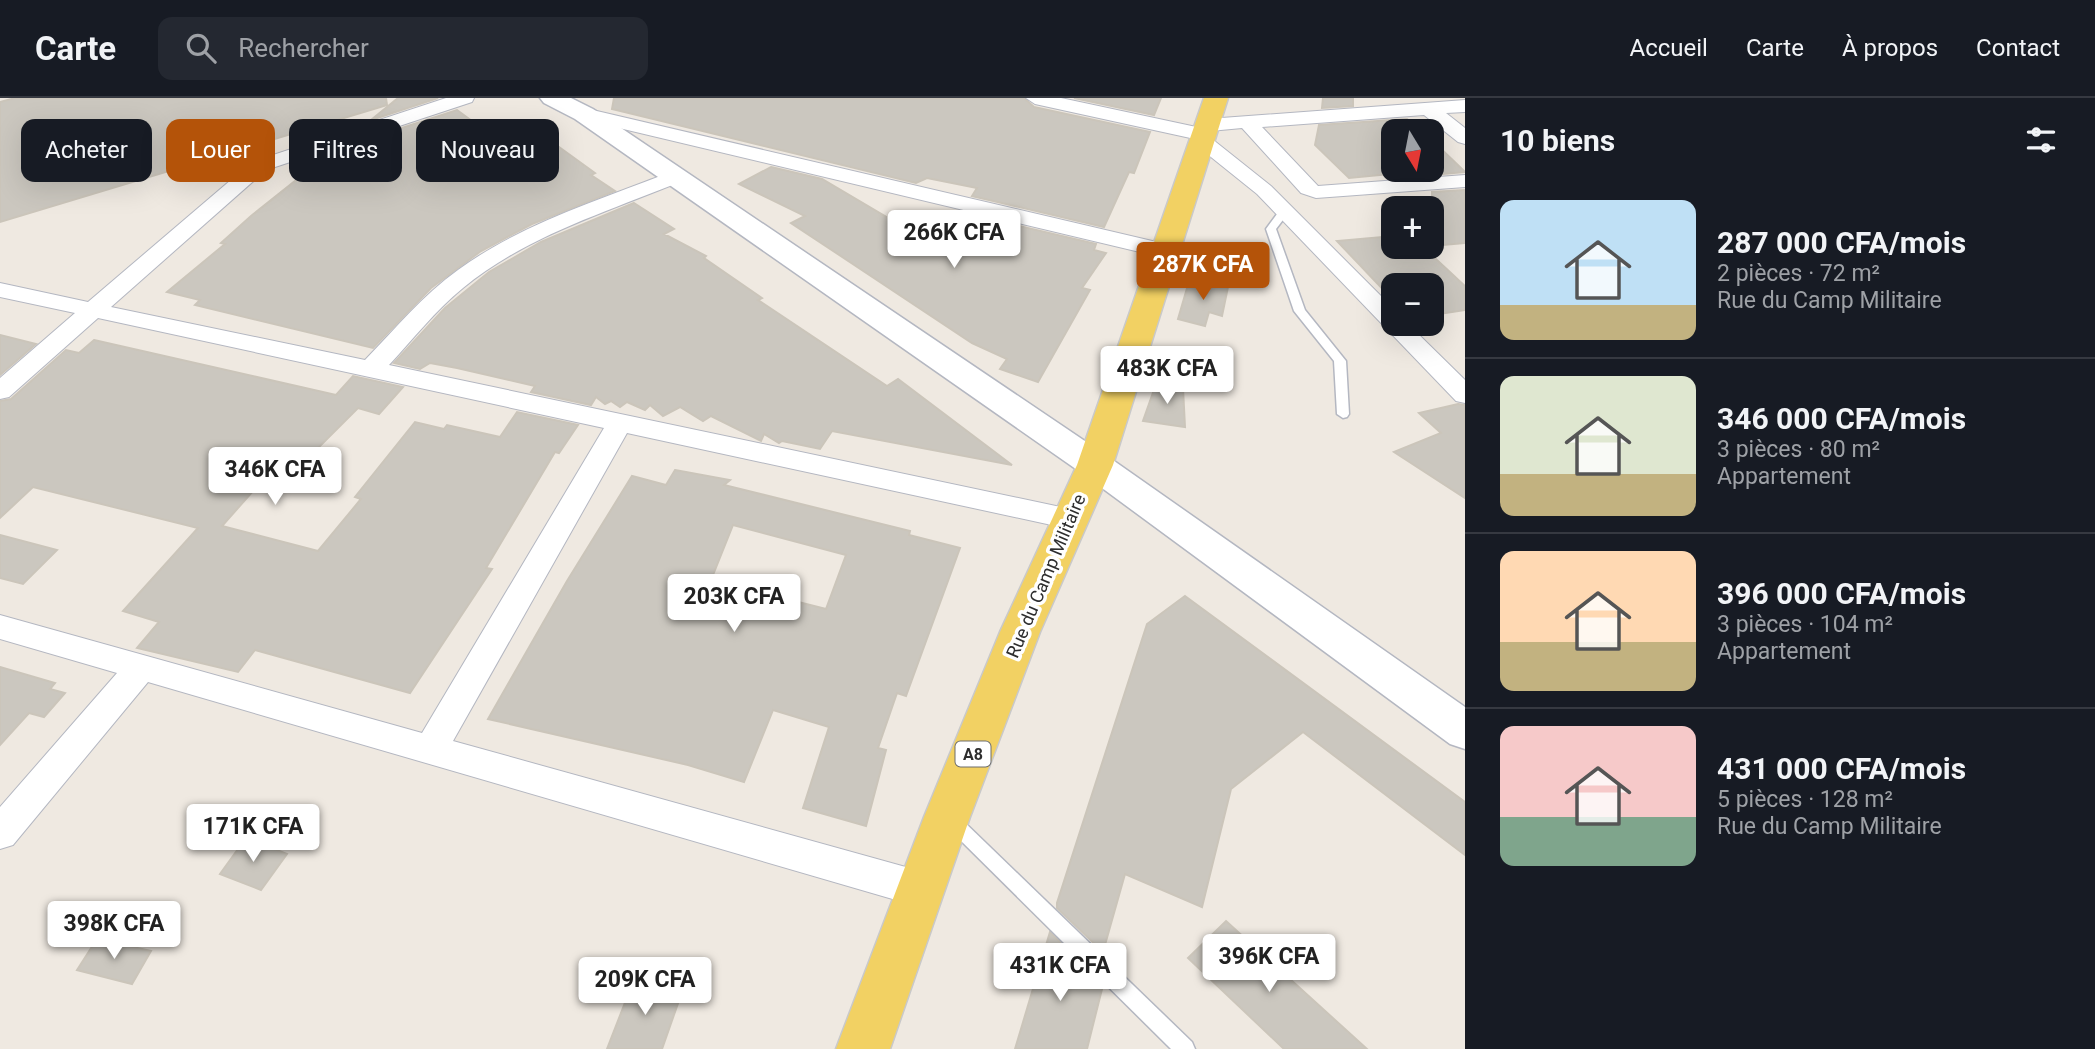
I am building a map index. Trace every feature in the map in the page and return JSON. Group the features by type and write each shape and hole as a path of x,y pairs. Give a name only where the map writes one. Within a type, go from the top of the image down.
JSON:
{"main road":[{"path":"552,98 584,114 1095,465 1465,731"},
{"name":"Rue du Camp Militaire","path":"863,1049 920,888 1020,632 1095,465 1208,125"}],"street":[{"path":"0,391 259,166 465,98"},
{"path":"1035,98 1208,125 1465,106"},
{"path":"1430,110 1465,138"},
{"path":"584,114 1166,251"},
{"path":"1249,124 1308,189 1315,192 1465,181"},
{"path":"1208,125 1244,171 1381,310"},
{"path":"372,368 464,276 483,262 518,243 676,177"},
{"path":"0,290 1070,519"},
{"path":"1407,336 1465,395"},
{"path":"430,750 620,423"},
{"path":"0,627 920,888"},
{"path":"0,833 141,668"}],"lane":[{"path":"1284,212 1271,229 1278,255 1300,311 1340,360 1343,414"},
{"path":"947,817 1185,1049"}],"building":[{"path":"15,98 386,98 387,105 341,119 289,119 289,135 275,139 275,119 166,119 166,172 152,176 152,119 21,119 21,182 132,182 0,222 0,102"},
{"path":"398,98 438,98 374,119"},
{"path":"614,98 1024,98 1034,107 1150,132 1134,173 1129,172 1104,227 972,196 977,188 927,178 916,183 612,109"},
{"path":"1074,98 1161,98 1154,115"},
{"path":"1323,98 1353,98 1353,106 1322,108"},
{"path":"457,110 469,119 429,119"},
{"path":"1381,121 1381,175 1349,178 1315,145 1319,125"},
{"path":"416,123 416,182 559,182 559,147 595,173 591,175 615,191 532,224 481,251 431,288 373,348 195,305 200,300 167,292 225,244 221,243 251,216 294,182 402,182 402,128"},
{"path":"1444,152 1465,172 1444,174"},
{"path":"771,167 822,179 929,242 933,240 955,252 1006,223 1096,244 1094,250 1106,253 1082,288 1090,290 1038,382 1000,369 1007,359 972,343 791,223 805,216 739,184"},
{"path":"1465,190 1465,243 1444,245 1444,196 1432,196 1432,192"},
{"path":"634,203 674,229 664,234 706,256 704,258 762,298 758,300 887,386 898,379 1012,465 832,431 820,449 782,441 779,443 764,434 761,441 711,416 703,421 680,407 663,416 650,405 645,410 627,402 620,407 611,401 605,404 596,397 591,405 531,392 535,386 457,368 430,363 420,369 394,363 445,308 489,272 541,242"},
{"path":"1381,237 1381,259 1436,259 1465,286 1465,310 1444,313 1444,273 1381,273 1381,287 1337,241"},
{"path":"1190,278 1228,287 1222,316 1209,312 1205,326 1178,319"},
{"path":"0,335 36,344 0,375"},
{"path":"94,340 336,395 353,376 403,387 379,414 358,408 289,477 270,472 222,526 318,551 361,499 355,497 415,422 444,429 447,425 500,437 517,412 578,425 559,453 555,452 486,568 492,569 410,693 255,650 238,672 137,648 159,622 123,611 198,528 33,487 0,518 0,401 11,399 66,350 79,353"},
{"path":"1156,384 1183,388 1185,427 1143,421"},
{"path":"1458,404 1465,405 1465,498 1394,452 1441,433 1419,413"},
{"path":"675,470 730,480 724,485 910,531 909,535 960,548 906,696 897,693 878,748 886,750 866,826 803,808 829,727 773,710 744,782 688,765 488,719 567,581 632,476 666,485","holes":["733,525 846,555 826,609 711,580"]},
{"path":"0,535 57,550 23,584 0,578"},
{"path":"1185,596 1465,802 1465,855 1303,732 1231,789 1202,907 1125,874 1103,952 1057,908 1057,903 1147,624"},
{"path":"0,667 55,683 50,689 65,693 44,717 29,713 0,745"},
{"path":"246,838 287,854 261,890 220,874"},
{"path":"1226,921 1367,1049 1284,1049 1188,958"},
{"path":"1050,932 1103,985 1087,1049 1015,1049"},
{"path":"97,939 151,951 132,984 77,970"},
{"path":"635,977 682,992 662,1049 607,1049"}]}
